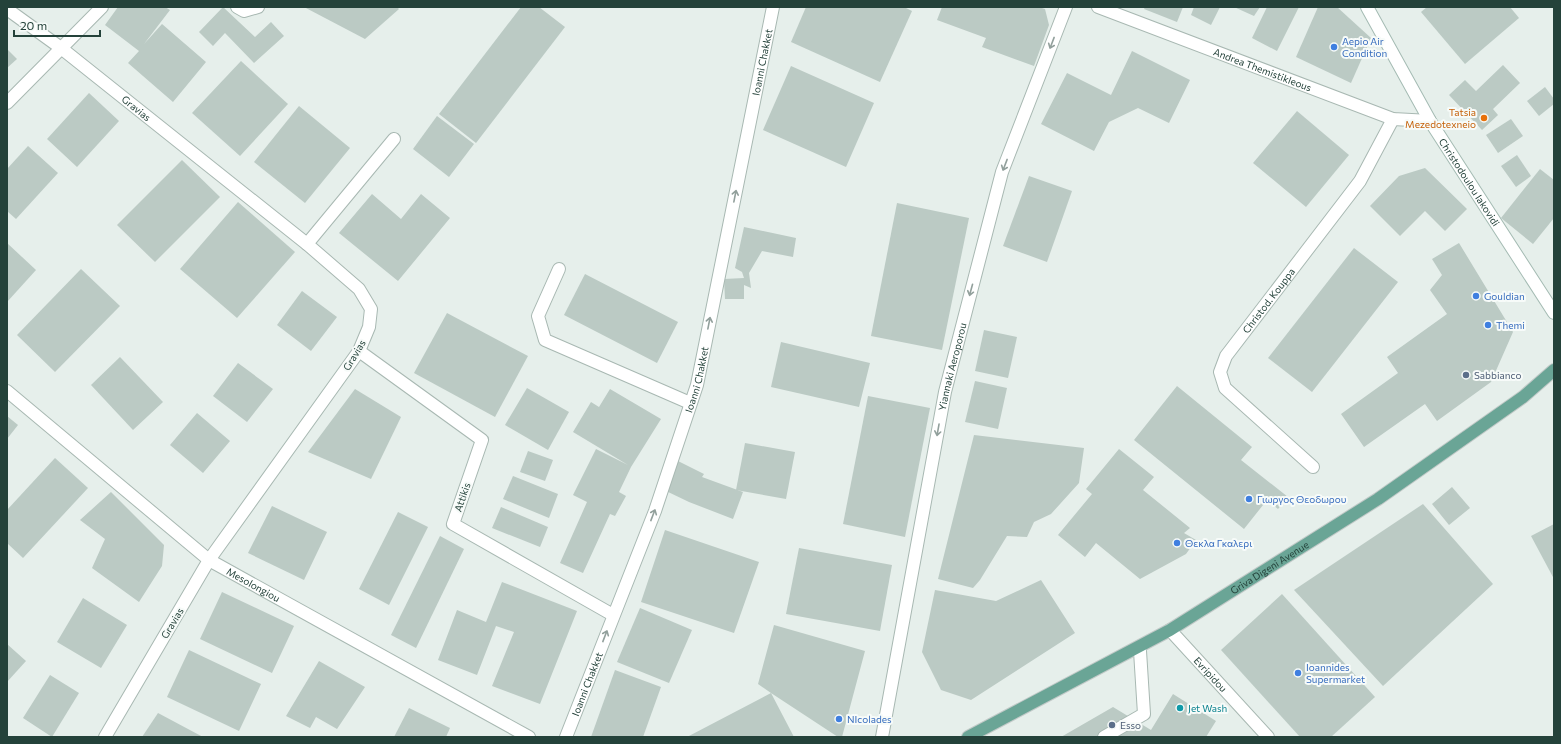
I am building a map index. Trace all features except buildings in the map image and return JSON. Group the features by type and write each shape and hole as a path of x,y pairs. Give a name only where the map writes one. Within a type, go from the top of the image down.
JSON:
{"main road":[{"name":"Griva Digeni Avenue","path":"973,736 1170,630 1378,499 1523,397 1554,370"}],"street":[{"path":"7,103 102,7"},
{"path":"237,7 244,11 258,7"},
{"name":"Ioanni Chakket","path":"566,737 655,511 697,384 773,7"},
{"name":"Yiannaki Aeroporou","path":"882,737 945,392 1002,172 1066,7"},
{"name":"Andrea Themistikleous","path":"1098,7 1393,119 1430,121"},
{"name":"Christodoulou Iakovidi","path":"1367,7 1430,121 1554,313"},
{"name":"Gravias","path":"7,9 61,48 307,244 359,289 371,309 369,327 359,351 209,560 105,737"},
{"name":"Christod. Kouppa","path":"1312,467 1225,388 1220,372 1226,356 1360,181 1393,119"},
{"path":"307,244 394,139"},
{"path":"559,269 538,316 546,340 690,403"},
{"name":"Attikis","path":"359,351 482,440 453,524 614,615"},
{"name":"Mesolongiou","path":"7,391 209,560 529,737"},
{"name":"Evripidou","path":"1170,630 1266,736"},
{"path":"1104,737 1144,714 1140,651"}],"place":[{"name":"Aepio Air Condition","path":"1334,47"},
{"name":"Tatsia Mezedotexneio","path":"1484,118"},
{"name":"Gouldian","path":"1476,296"},
{"name":"Themi","path":"1488,325"},
{"name":"Sabbianco","path":"1466,375"},
{"name":"Γιωργος Θεοδωρου","path":"1249,499"},
{"name":"Θεκλα Γκαλερι","path":"1177,543"},
{"name":"Ioannides Supermarket","path":"1298,673"},
{"name":"Jet Wash","path":"1180,708"},
{"name":"NIcolades","path":"839,719"},
{"name":"Esso","path":"1112,725"}]}
